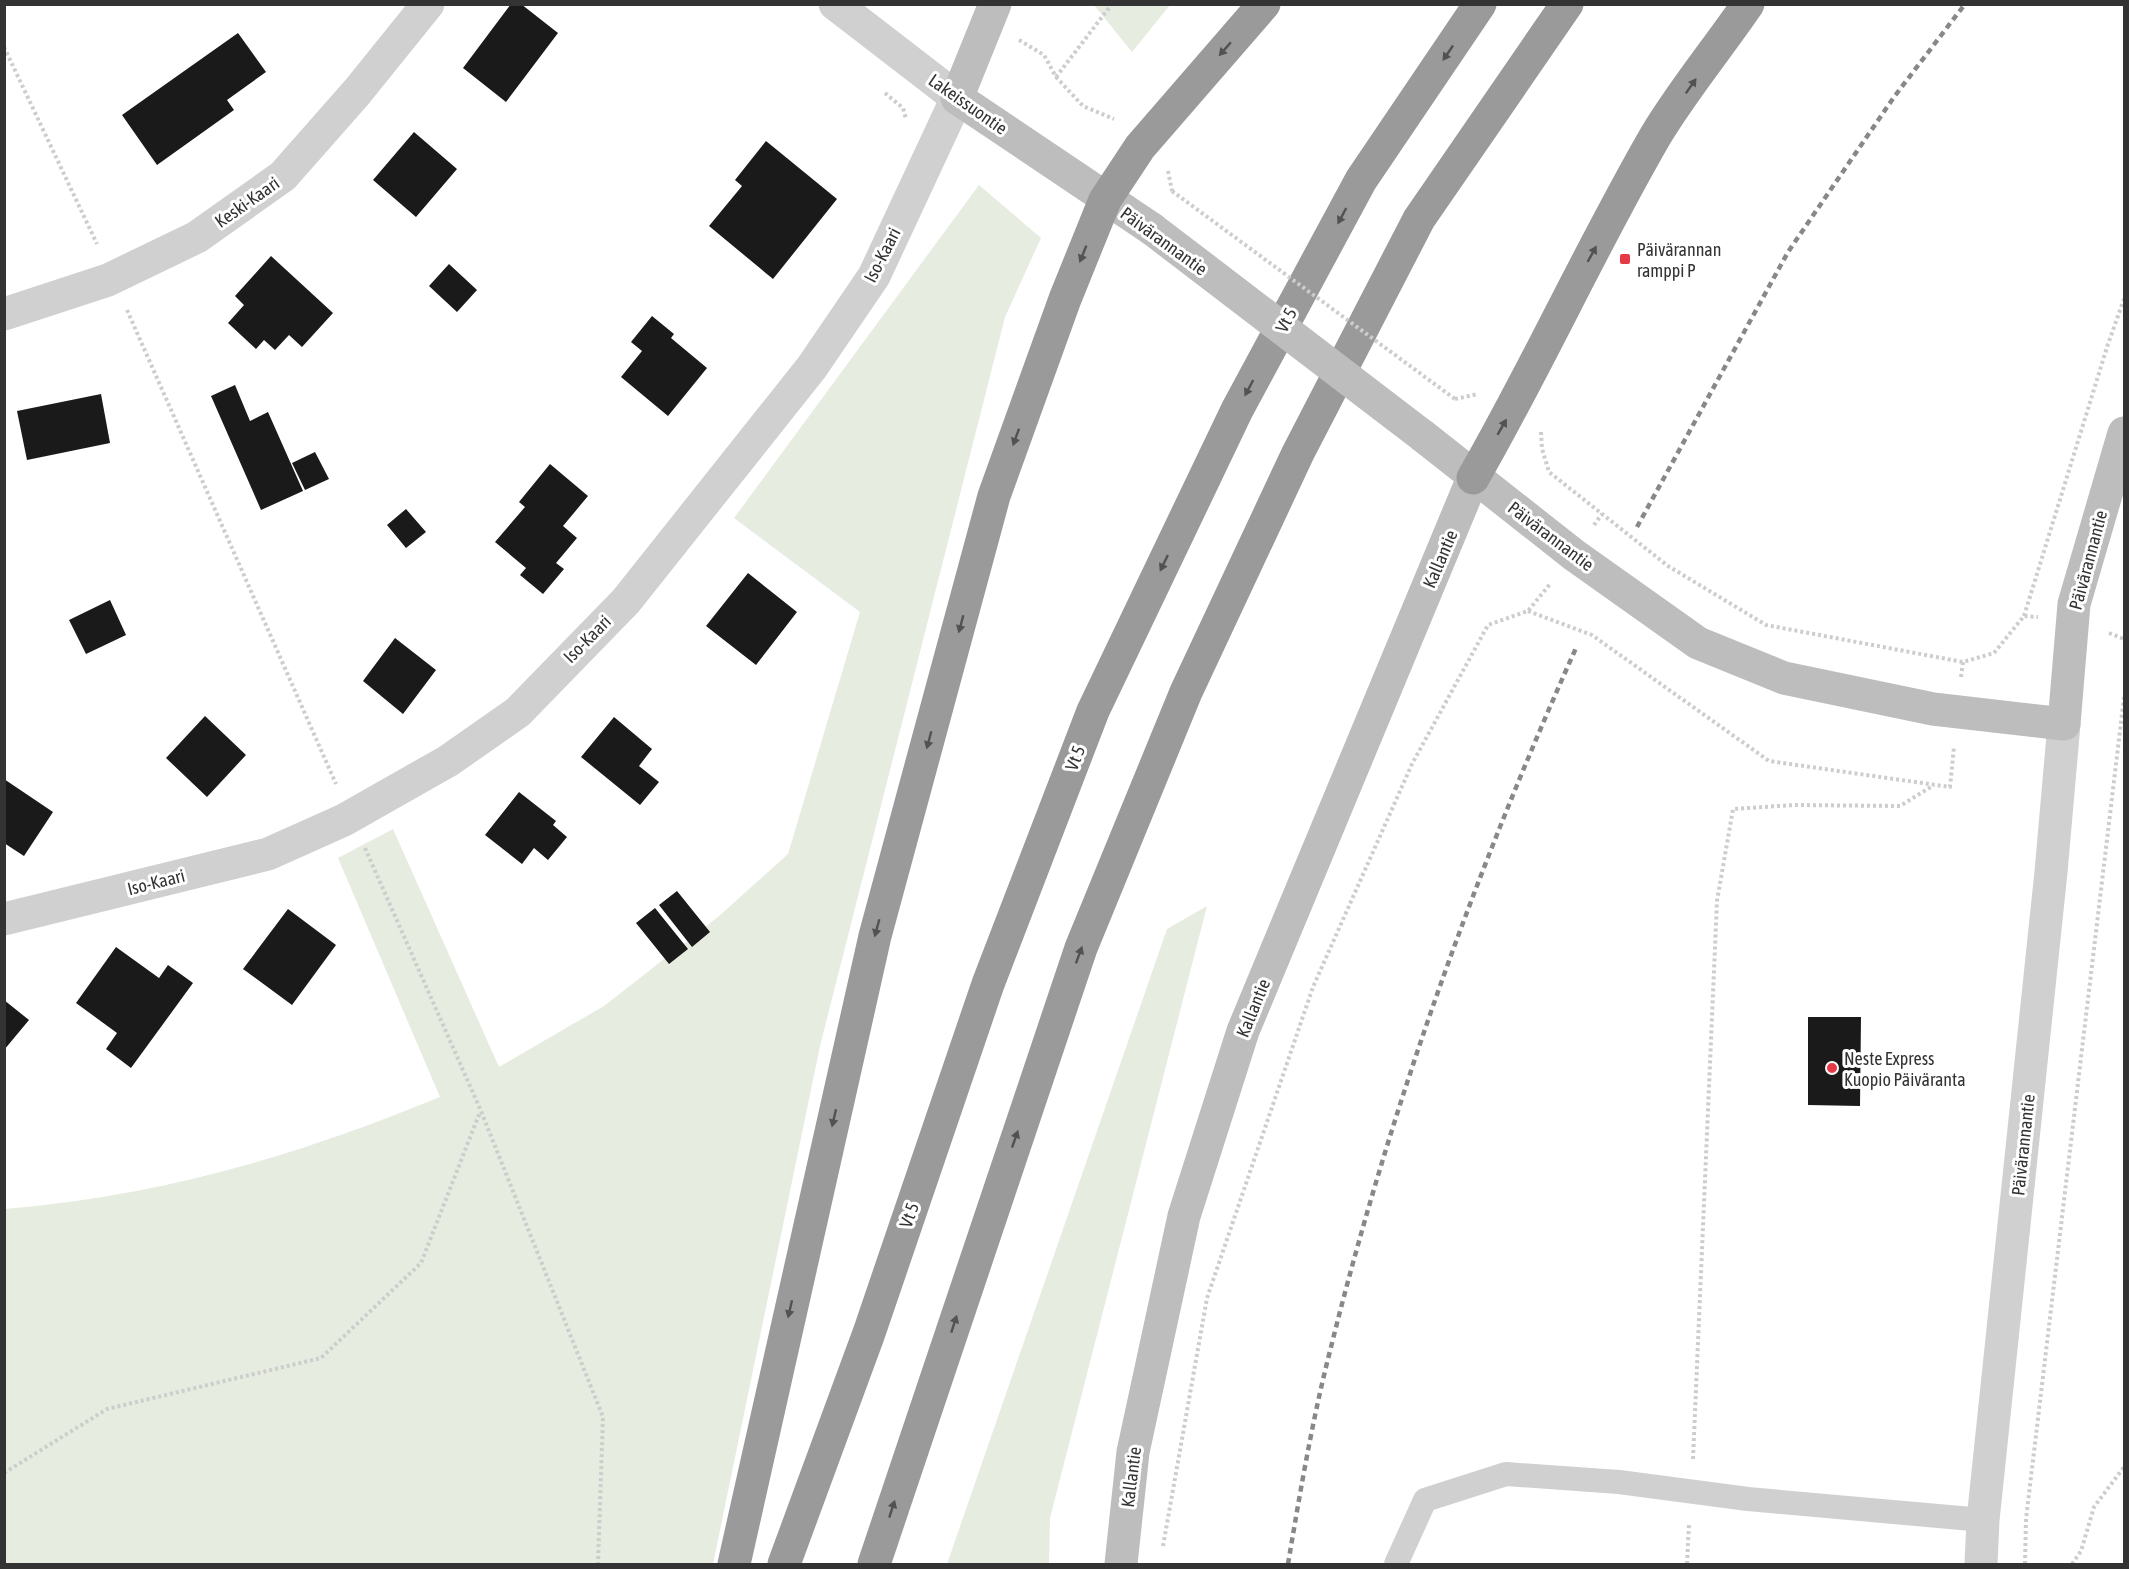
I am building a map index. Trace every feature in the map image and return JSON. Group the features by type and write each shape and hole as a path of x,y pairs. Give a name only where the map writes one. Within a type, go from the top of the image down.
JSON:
{"highway":[{"path":"734,1564 875,936 994,496 1065,299 1105,200 1140,147 1264,4"},
{"name":"Vt 5","path":"784,1564 869,1333 988,984 1093,711 1237,410 1361,180 1480,4"},
{"path":"874,1564 1081,948 1186,692 1298,453 1419,219 1566,4"},
{"path":"1473,478 1512,410 1545,340 1657,134 1748,4"}],"main road":[{"path":"957,98 991,13"},
{"name":"Lakeissuontie","path":"957,98 1105,200"},
{"name":"Päivärannantie","path":"1105,200 1152,229 1423,436 1473,478 1574,555 1698,644 1784,678 1957,712 2064,724 2074,603 2124,433"},
{"name":"Kallantie","path":"1121,1564 1133,1452 1184,1216 1243,1031 1473,478"}],"street":[{"name":"Keski-Kaari","path":"4,314 113,278 197,237 284,176 357,92 428,4"},
{"name":"Lakeissuontie","path":"835,4 957,98"},
{"name":"Iso-Kaari","path":"4,919 268,854 351,816 448,761 518,712 626,601 812,368 874,276 957,98"},
{"name":"Päivärannantie","path":"1981,1564 1983,1520 2050,884 2064,724"}],"lane":[{"path":"1396,1564 1425,1500 1506,1474 1983,1520"}],"path":[{"path":"1056,77 1112,4"},
{"path":"991,13 1044,55 1056,77 1083,106 1119,121"},
{"path":"4,47 113,278 480,1111 603,1418 598,1564"},
{"path":"877,86 903,108 908,127"},
{"path":"1172,191 1455,399"},
{"path":"2024,616 2124,299"},
{"path":"1162,1553 1207,1298 1313,987 1412,764 1488,625 1528,611 1592,635 1769,761 1950,787 1963,662 1766,625 1668,566 1602,514"},
{"path":"2025,1564 2028,1508 2124,697"},
{"path":"1687,1564 1717,901 1733,808 1794,805 1900,806 1934,785"},
{"path":"4,1473 106,1409 321,1358 421,1263 480,1111"},
{"path":"2072,1564 2081,1551 2094,1507 2124,1467"}],"shaded area":[{"path":"1094,5 1170,5 1132,52"},
{"path":"979,185 1041,238 1005,317 820,1046 713,1564 5,1564 5,1209 119,1194 227,1170 333,1138 440,1097 338,858 393,829 499,1067 604,1006 718,917 788,854 860,612 734,518"},
{"path":"1207,906 1050,1518 1049,1564 947,1564 1167,929"}],"building":[{"path":"511,4 521,4 558,33 506,102 463,68"},
{"path":"238,33 266,72 227,100 234,110 157,165 122,115"},
{"path":"414,132 457,169 416,217 373,180"},
{"path":"766,141 837,199 773,279 709,226 742,186 735,180"},
{"path":"271,256 333,313 302,347 289,335 275,350 264,340 256,349 228,323 244,305 235,296"},
{"path":"449,264 477,290 457,312 429,286"},
{"path":"652,316 674,334 671,338 707,368 668,416 621,377 642,351 631,342"},
{"path":"235,385 250,421 268,412 303,491 261,510 211,396"},
{"path":"101,394 110,443 27,460 17,411"},
{"path":"315,452 329,479 305,490 292,463"},
{"path":"550,464 588,496 563,526 577,538 556,563 564,569 543,594 520,575 526,568 495,542 525,507 519,502"},
{"path":"406,509 426,532 406,548 387,525"},
{"path":"748,573 797,612 756,665 706,626"},
{"path":"110,600 126,635 86,654 69,620"},
{"path":"395,638 436,670 403,714 363,681"},
{"path":"205,716 246,755 207,797 166,758"},
{"path":"614,717 652,749 639,766 659,782 640,805 581,757"},
{"path":"4,779 53,812 24,856 4,843"},
{"path":"519,792 556,821 553,825 567,837 548,860 534,848 522,864 485,835"},
{"path":"677,891 710,932 692,947 659,905"},
{"path":"655,908 688,949 669,964 636,923"},
{"path":"288,909 336,945 292,1005 243,969"},
{"path":"116,947 159,978 168,965 193,983 131,1068 106,1049 117,1033 76,1003"},
{"path":"4,1000 29,1020 4,1050"},
{"path":"1808,1017 1861,1017 1860,1106 1808,1105"}],"railway":[{"path":"1637,527 1788,252 1894,97 1965,4"},
{"path":"1288,1564 1312,1430 1330,1351 1379,1171 1407,1082 1469,906 1576,648"}],"place":[{"name":"Päivärannan ramppi P","path":"1625,259"},
{"name":"Neste Express Kuopio Päiväranta","path":"1832,1068"}]}
